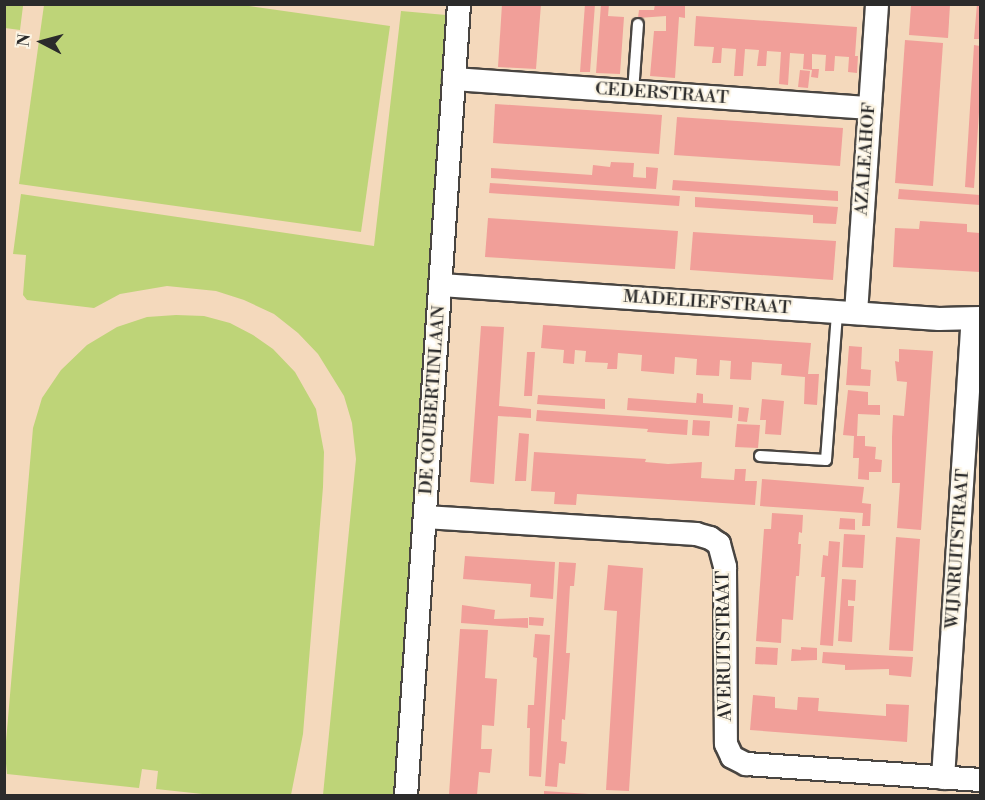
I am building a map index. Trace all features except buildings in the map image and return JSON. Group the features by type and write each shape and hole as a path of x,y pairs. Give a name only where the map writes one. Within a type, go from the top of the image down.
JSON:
{"street":[{"name":"DE COUBERTINLAAN","path":"406,795 459,4"},
{"name":"AZALEAHOF","path":"847,313 870,108 877,4"},
{"name":"CEDERSTRAAT","path":"454,79 870,108"},
{"name":"MADELIEFSTRAAT","path":"441,285 847,313 977,319"},
{"name":"WIJNRUITSTRAAT","path":"943,778 977,319"},
{"name":"AVERUITSTRAAT","path":"424,517 696,534 710,538 719,544 725,567 726,744 732,757 746,764 903,785 943,778 981,780"}],"lane":[{"path":"633,92 638,24"},
{"path":"760,456 826,460 847,313"}],"green space":[{"path":"5,4 23,6 20,30 5,28"},
{"path":"235,4 390,26 361,232 19,184 44,5"},
{"path":"401,11 446,15 398,795 323,795 356,459 352,423 344,396 318,354 298,333 274,314 244,300 216,291 167,286 120,294 94,308 27,300 23,295 26,255 13,254 21,194 374,246"},
{"path":"204,316 230,323 253,335 273,349 295,372 316,409 324,452 323,487 303,734 291,795 221,796 156,789 158,771 142,769 139,788 7,774 5,753 33,428 42,398 61,370 87,345 117,327 147,317"}]}
